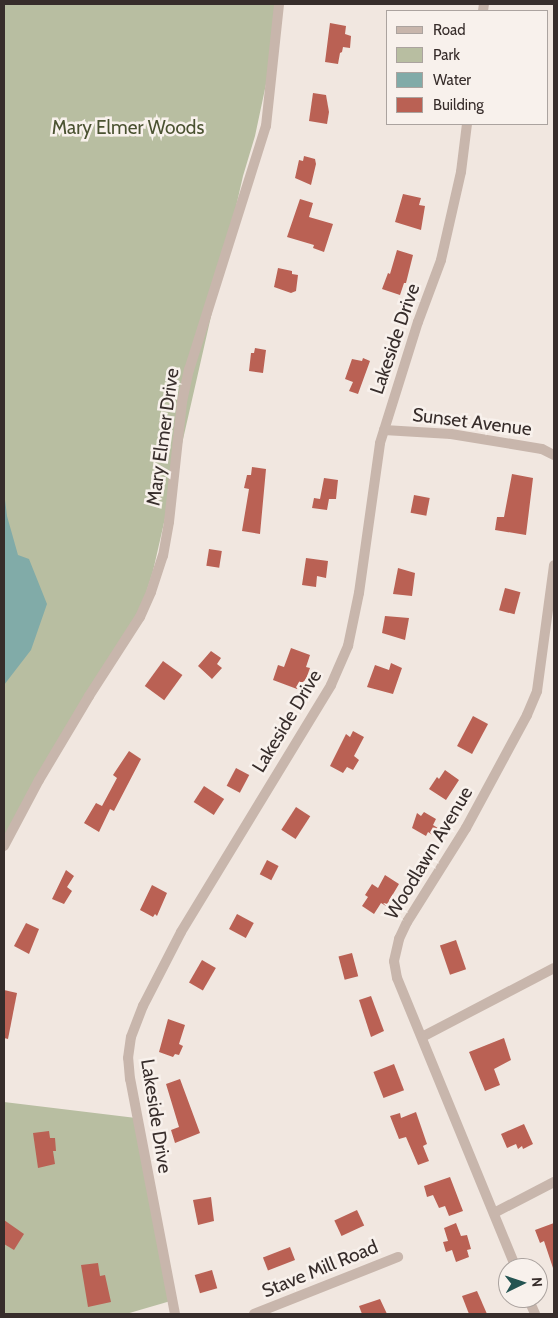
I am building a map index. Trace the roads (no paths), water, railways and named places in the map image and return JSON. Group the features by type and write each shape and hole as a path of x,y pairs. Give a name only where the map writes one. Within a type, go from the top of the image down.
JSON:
{"street":[{"name":"Mary Elmer Drive","path":"4,846 38,780 140,617 152,592 169,522 182,402 189,370 266,126 279,4"},
{"name":"Lakeside Drive","path":"176,1314 130,1080 128,1058 131,1037 144,1006 181,932 245,823 311,719 341,664 354,623 384,430 415,330 440,260 461,172 467,125"},
{"name":"Sunset Avenue","path":"384,430 451,434 542,448 554,455"},
{"name":"Woodlawn Avenue","path":"512,1258 395,970 394,961 399,939 406,922 466,828 527,715 538,682 554,565"},
{"path":"422,1037 554,968"},
{"path":"494,1213 554,1182"},
{"name":"Stave Mill Road","path":"254,1314 398,1256"}],"water":[{"path":"4,491 7,516 18,555 29,559 47,604 31,650 4,685"}],"park label":[{"name":"Mary Elmer Woods","path":"128,128"}]}
